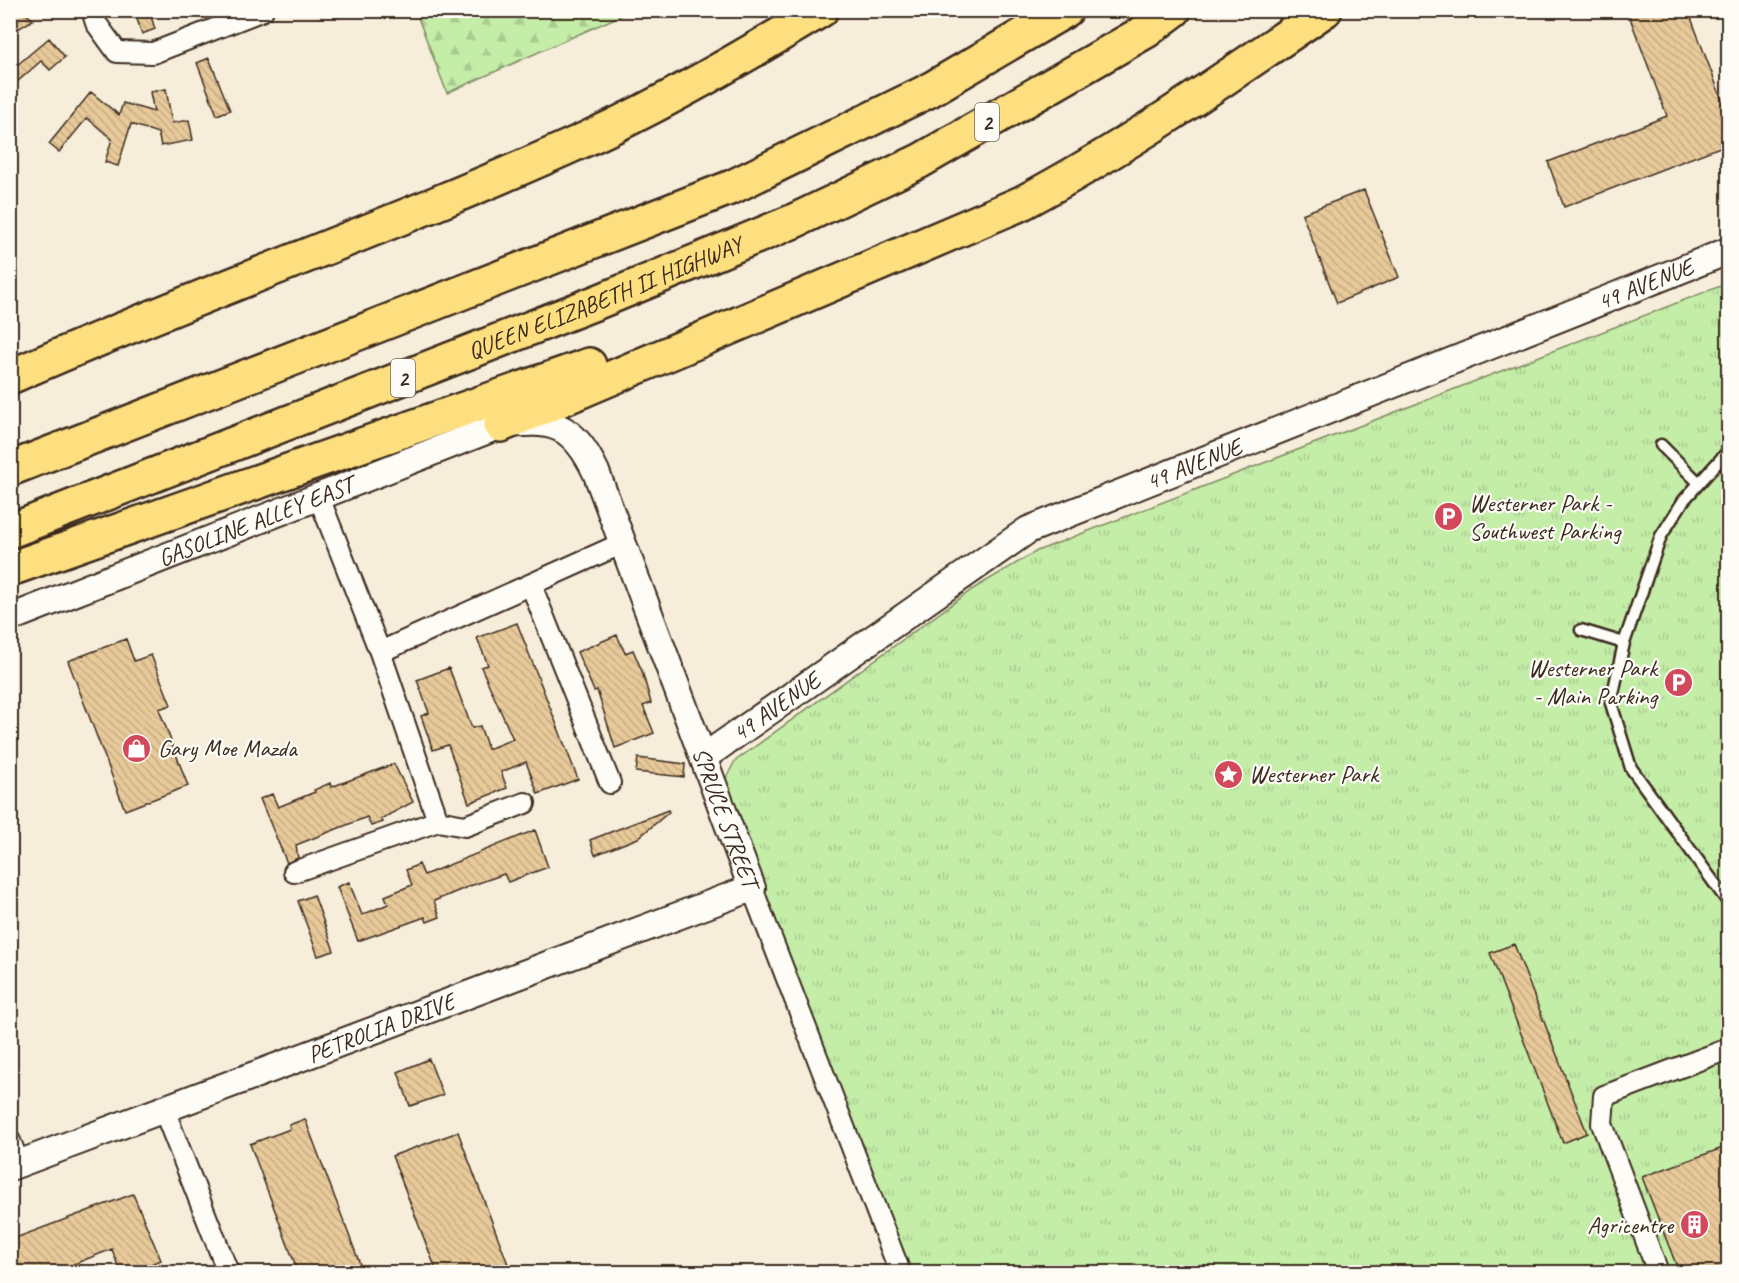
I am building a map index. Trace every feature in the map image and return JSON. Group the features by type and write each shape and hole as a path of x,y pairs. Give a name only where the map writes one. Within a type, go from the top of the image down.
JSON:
{"highway":[{"path":"10,377 129,324 492,179 587,138 673,95 821,10"},
{"name":"2","path":"10,469 732,187 928,91 1066,10"},
{"name":"QUEEN ELIZABETH II HIGHWAY","path":"10,531 600,301 794,221 920,161 1146,31 1174,10"},
{"path":"501,425 828,284 978,223 1062,182 1160,120 1323,11"},
{"path":"10,569 242,486 828,284"}],"street":[{"path":"92,10 96,22 117,52 153,53 263,10"},
{"name":"49 AVENUE","path":"704,757 1028,530 1728,250"},
{"name":"SPRUCE STREET","path":"501,425 543,422 556,425 578,443 596,472 752,888 900,1272"},
{"name":"GASOLINE ALLEY EAST","path":"10,618 501,425"},
{"path":"318,495 380,652 438,821"},
{"path":"380,652 623,543"},
{"path":"531,585 610,783"},
{"path":"294,872 438,821 465,826 525,803"},
{"name":"PETROLIA DRIVE","path":"13,1158 164,1110 752,888"},
{"path":"1658,1272 1602,1124 1604,1096 1728,1049"},
{"path":"164,1110 228,1272"}],"lane":[{"path":"1661,445 1698,482"},
{"path":"1728,451 1698,482 1661,536 1624,643 1611,704 1631,768 1728,902"},
{"path":"1581,630 1624,643"}],"green space":[{"path":"415,10 631,10 631,11 447,93"},
{"name":"Westerner Park","path":"1728,283 1728,1272 910,1272 721,787 735,761 973,589 1037,551"}],"building":[{"path":"22,10 33,20 10,34 10,17"},
{"path":"134,10 149,10 155,29 142,34"},
{"path":"1627,10 1688,10 1728,116 1728,144 1564,207 1548,162 1667,116"},
{"path":"49,38 65,57 50,70 41,61 10,88 10,71"},
{"path":"209,58 230,110 217,115 197,63"},
{"path":"166,89 172,123 189,120 193,140 161,146 158,133 131,124 118,166 105,162 112,139 87,118 59,152 49,144 91,92 119,115 123,103 154,112 150,92"},
{"path":"1364,190 1399,277 1337,303 1302,214"},
{"path":"517,623 578,779 538,794 526,762 501,772 507,788 469,803 448,745 433,750 421,716 429,713 417,680 449,668 472,728 480,726 488,749 513,739 481,667 488,665 477,638"},
{"path":"617,635 625,653 633,650 642,671 651,703 643,706 654,733 615,748 597,690 594,691 577,652"},
{"name":"Gary Moe Mazda","path":"126,639 134,661 151,655 171,705 159,709 188,786 125,810 68,661"},
{"path":"638,758 685,764 684,777 636,772"},
{"path":"394,764 413,802 381,819 383,822 371,826 367,817 296,845 298,858 287,863 260,799 272,794 278,807 315,792 314,790 330,783 331,787"},
{"path":"668,810 669,812 638,838 595,855 590,840"},
{"path":"535,830 548,867 508,882 504,874 470,886 434,901 440,917 427,922 425,917 358,941 337,887 349,882 362,915 388,904 385,896 412,885 406,870 419,864 424,875"},
{"path":"314,895 334,951 318,956 298,901"},
{"path":"1514,944 1587,1133 1563,1143 1490,953"},
{"path":"429,1059 443,1095 410,1106 398,1072"},
{"path":"305,1119 363,1272 298,1272 250,1144 290,1129 289,1125"},
{"path":"458,1132 511,1272 437,1272 392,1156"},
{"name":"Agricentre","path":"1728,1146 1728,1272 1679,1272 1642,1177"},
{"path":"133,1194 161,1260 131,1272 120,1272 112,1249 54,1272 10,1272 10,1240"}],"place":[{"name":"Westerner Park - Southwest Parking","path":"1448,517"},
{"name":"Westerner Park - Main Parking","path":"1678,682"},
{"name":"Gary Moe Mazda","path":"137,748"},
{"name":"Westerner Park","path":"1228,774"},
{"name":"Agricentre","path":"1694,1225"}]}
